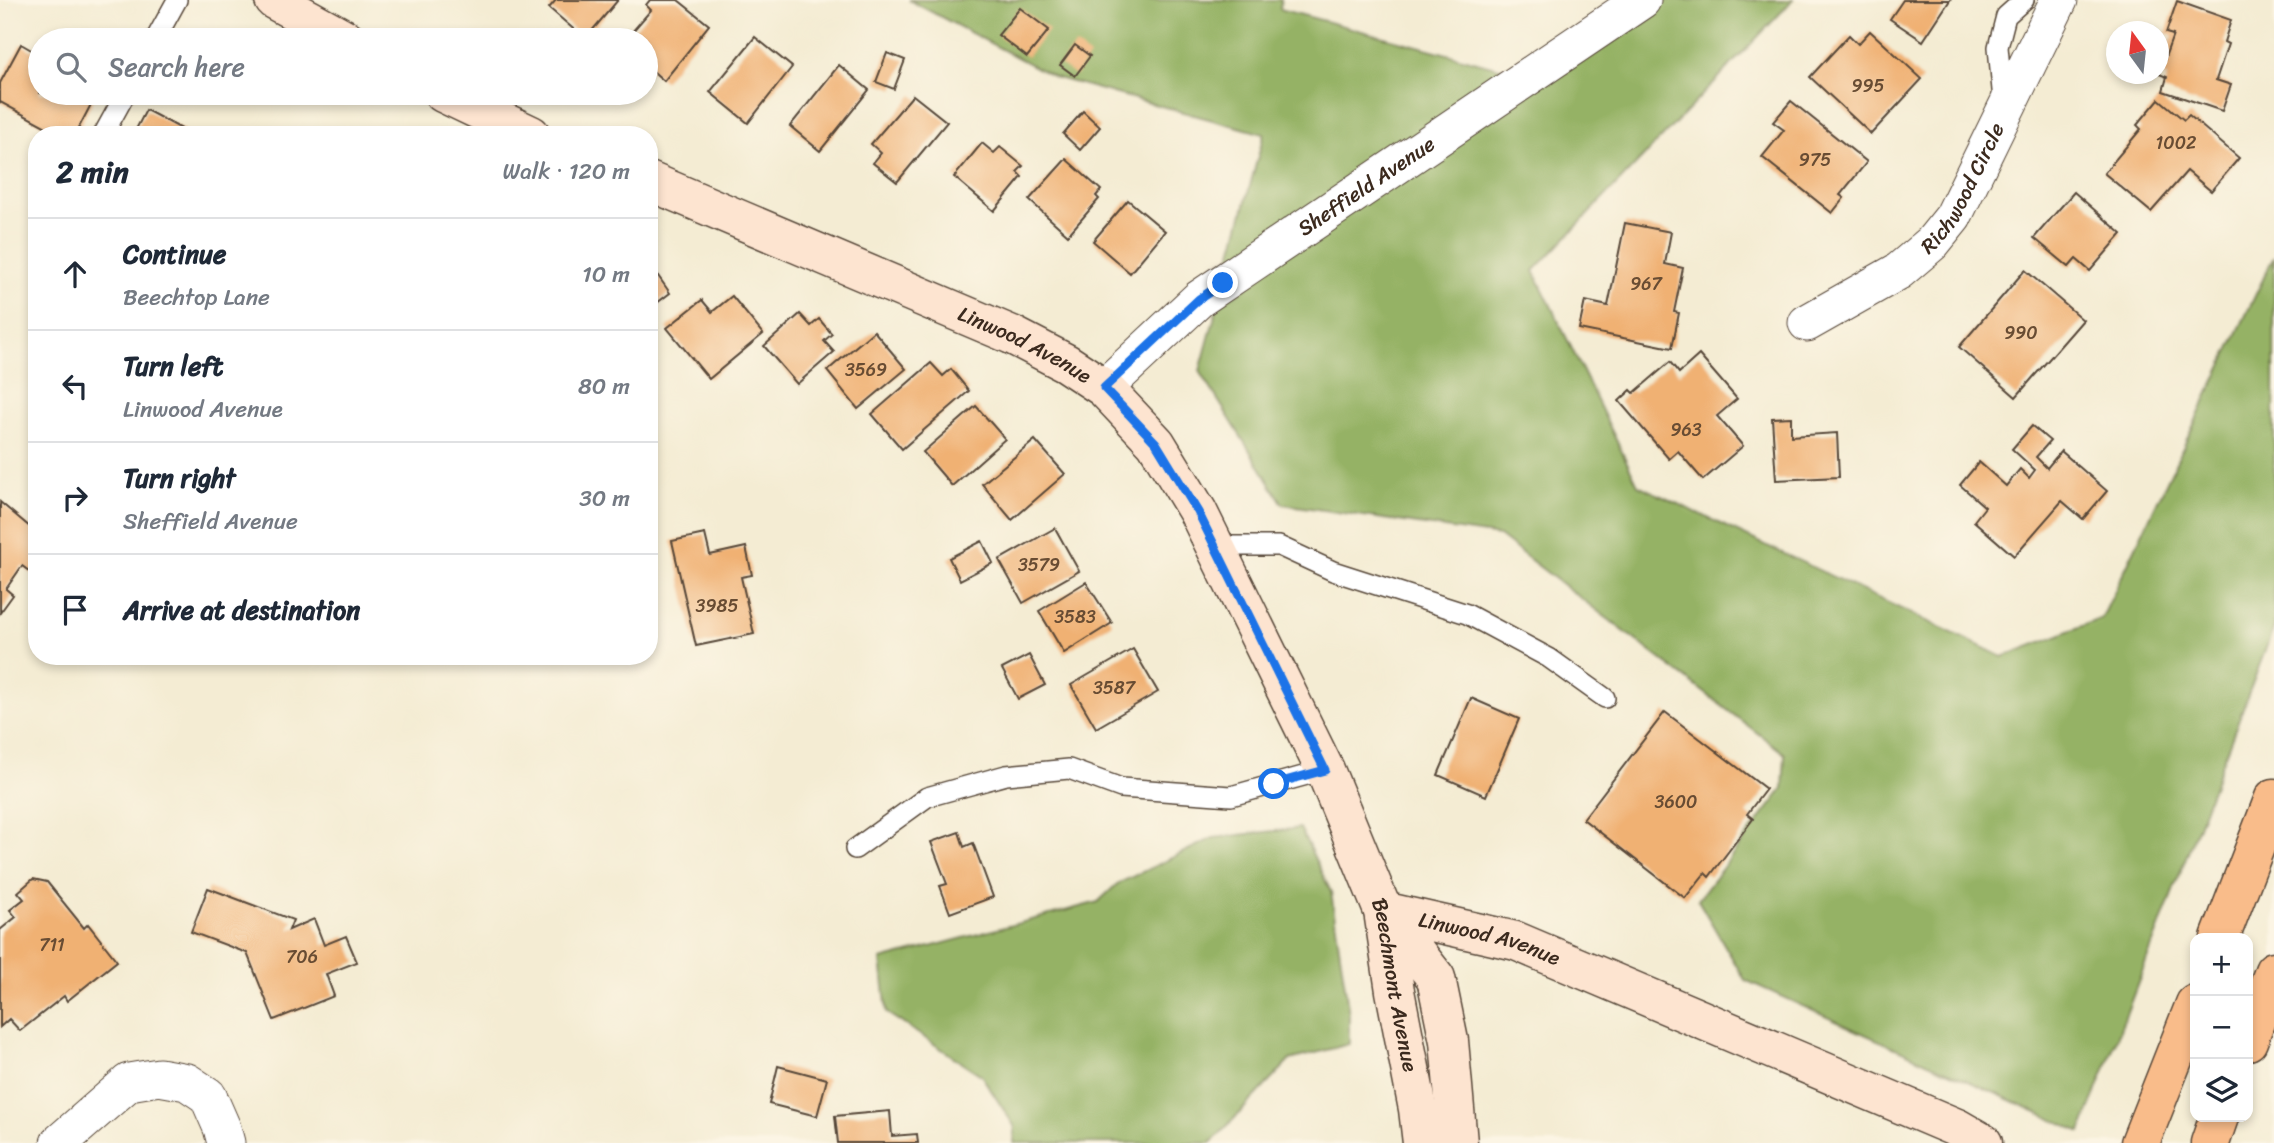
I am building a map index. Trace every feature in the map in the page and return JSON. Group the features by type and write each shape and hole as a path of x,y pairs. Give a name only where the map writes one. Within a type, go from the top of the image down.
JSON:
{"highway":[{"path":"2222,933 2274,799"},
{"path":"2253,1028 2274,971"},
{"path":"2140,1143 2190,1017"},
{"path":"2210,1143 2217,1122"}],"main road":[{"path":"274,0 325,28"},
{"path":"468,105 512,126"},
{"name":"Linwood Avenue","path":"658,185 1012,335 1066,363 1104,388 1156,443 1193,502 1325,770 1383,911 1516,941 1957,1128 1983,1143"},
{"name":"Beechmont Avenue","path":"1383,911 1422,1143"},
{"name":"Beechmont Avenue","path":"1383,911 1436,978 1449,1041 1458,1143"}],"street":[{"name":"Sheffield Avenue","path":"1104,388 1199,299 1642,0"},
{"name":"Richwood Circle","path":"1807,323 1899,271 1932,243 1953,217 2059,0"},
{"path":"59,1143 129,1082 159,1077 187,1082 208,1096 226,1143"}],"lane":[{"path":"162,28 177,0"},
{"path":"2004,113 1998,47 2006,16 2024,0"},
{"path":"108,126 119,105"},
{"path":"1215,547 1279,546 1334,571 1467,614 1549,658 1605,698"},
{"path":"855,849 928,797 1006,775 1069,769 1121,788 1231,796 1325,770"}],"green space":[{"path":"909,0 1281,0 1280,9 1529,76 1642,0 1793,0 1534,271 1638,485 2003,657 2102,618 2274,256 2274,627 2081,1132 1745,980 1698,900 1783,789 1785,754 1499,536 1283,504 1200,371 1264,134 1054,77"},
{"path":"1300,828 1331,892 1349,1014 1349,1044 1290,1060 1211,1143 1014,1143 1015,1127 981,1075 887,1013 881,960 1098,902 1117,884 1213,838"}],"building":[{"path":"556,0 618,0 594,28 572,28 549,8"},
{"path":"650,0 678,0 709,25 664,81 658,76 658,28 635,28 651,10 646,5"},
{"path":"1903,0 1950,0 1923,41 1890,19"},
{"path":"2177,1 2231,20 2224,42 2228,44 2216,80 2231,85 2222,111 2163,91 2165,84 2169,84 2169,46 2173,35 2169,34 2169,24"},
{"path":"1020,8 1049,30 1027,57 998,35"},
{"path":"1870,31 1922,79 1871,134 1810,77 1849,35 1858,44"},
{"path":"755,37 792,67 748,123 710,92"},
{"path":"21,44 28,48 28,105 91,105 80,126 44,126 0,102 0,83"},
{"path":"1075,45 1090,56 1075,76 1060,65"},
{"path":"887,53 905,60 894,89 876,82"},
{"path":"839,65 869,90 820,151 790,126"},
{"path":"913,95 947,122 897,182 873,163 881,153 871,144"},
{"path":"2159,99 2184,120 2189,115 2239,158 2211,191 2187,171 2151,212 2104,173 2141,129 2137,125"},
{"path":"1791,101 1867,162 1840,195 1844,198 1832,213 1762,157 1784,130 1773,122"},
{"path":"146,110 176,126 138,126"},
{"path":"1083,111 1100,127 1080,150 1063,134"},
{"path":"982,143 994,153 1000,147 1023,166 1017,172 1022,177 994,211 954,177"},
{"path":"1066,159 1101,190 1096,196 1099,199 1068,235 1029,200"},
{"path":"2074,192 2122,234 2090,271 2076,259 2069,267 2034,238"},
{"path":"1128,200 1165,231 1130,273 1093,241"},
{"path":"1625,223 1671,232 1665,264 1683,268 1674,312 1679,313 1672,348 1579,329 1585,301 1608,306"},
{"path":"2025,270 2083,320 2016,397 1959,347"},
{"path":"658,276 670,293 658,302"},
{"path":"732,296 763,334 709,379 667,328 702,300 712,312"},
{"path":"800,314 811,326 819,319 832,334 824,341 834,352 797,384 764,346"},
{"path":"874,331 906,369 858,409 827,371"},
{"path":"1699,355 1737,399 1717,416 1743,446 1703,480 1678,451 1669,459 1619,401 1631,390 1634,393 1670,362 1679,373"},
{"path":"931,363 943,376 951,369 969,391 902,449 872,414"},
{"path":"976,406 1005,439 952,486 923,452"},
{"path":"1791,417 1791,436 1837,433 1839,477 1776,480 1772,418"},
{"path":"2032,426 2050,441 2036,457 2047,468 2061,451 2107,491 2083,519 2062,501 2014,556 1974,521 1985,507 1960,485 1979,462 2006,486 2020,469 2029,478 2035,470 2012,449"},
{"path":"1035,440 1065,474 1012,520 982,484"},
{"path":"0,502 28,525 28,570 22,566 6,589 13,595 0,613"},
{"path":"1055,528 1079,571 1023,603 999,560"},
{"path":"705,534 710,555 746,547 752,575 741,577 754,634 696,646 672,541"},
{"path":"982,541 993,563 960,580 949,558"},
{"path":"1086,582 1112,623 1064,653 1039,611"},
{"path":"1133,649 1158,692 1096,728 1071,685"},
{"path":"1029,655 1045,685 1018,699 1002,669"},
{"path":"1471,698 1519,719 1486,796 1438,775"},
{"path":"1665,712 1766,789 1747,814 1753,819 1709,877 1705,873 1685,898 1583,819"},
{"path":"959,832 964,847 973,843 993,897 950,913 940,886 947,884 931,842"},
{"path":"33,879 47,882 84,928 88,924 117,961 67,1001 64,996 20,1031 9,1019 0,1027 0,930 16,917 10,910 24,899 18,892"},
{"path":"208,888 293,920 289,930 314,919 324,945 346,936 357,962 326,974 334,996 274,1020 247,953 191,932"},
{"path":"778,1066 827,1079 817,1116 769,1104"},
{"path":"890,1111 892,1136 917,1134 918,1143 838,1143 835,1116"}],"route":[{"path":"1223,283 1199,299 1104,388 1156,443 1198,512 1325,770 1274,784"}]}
